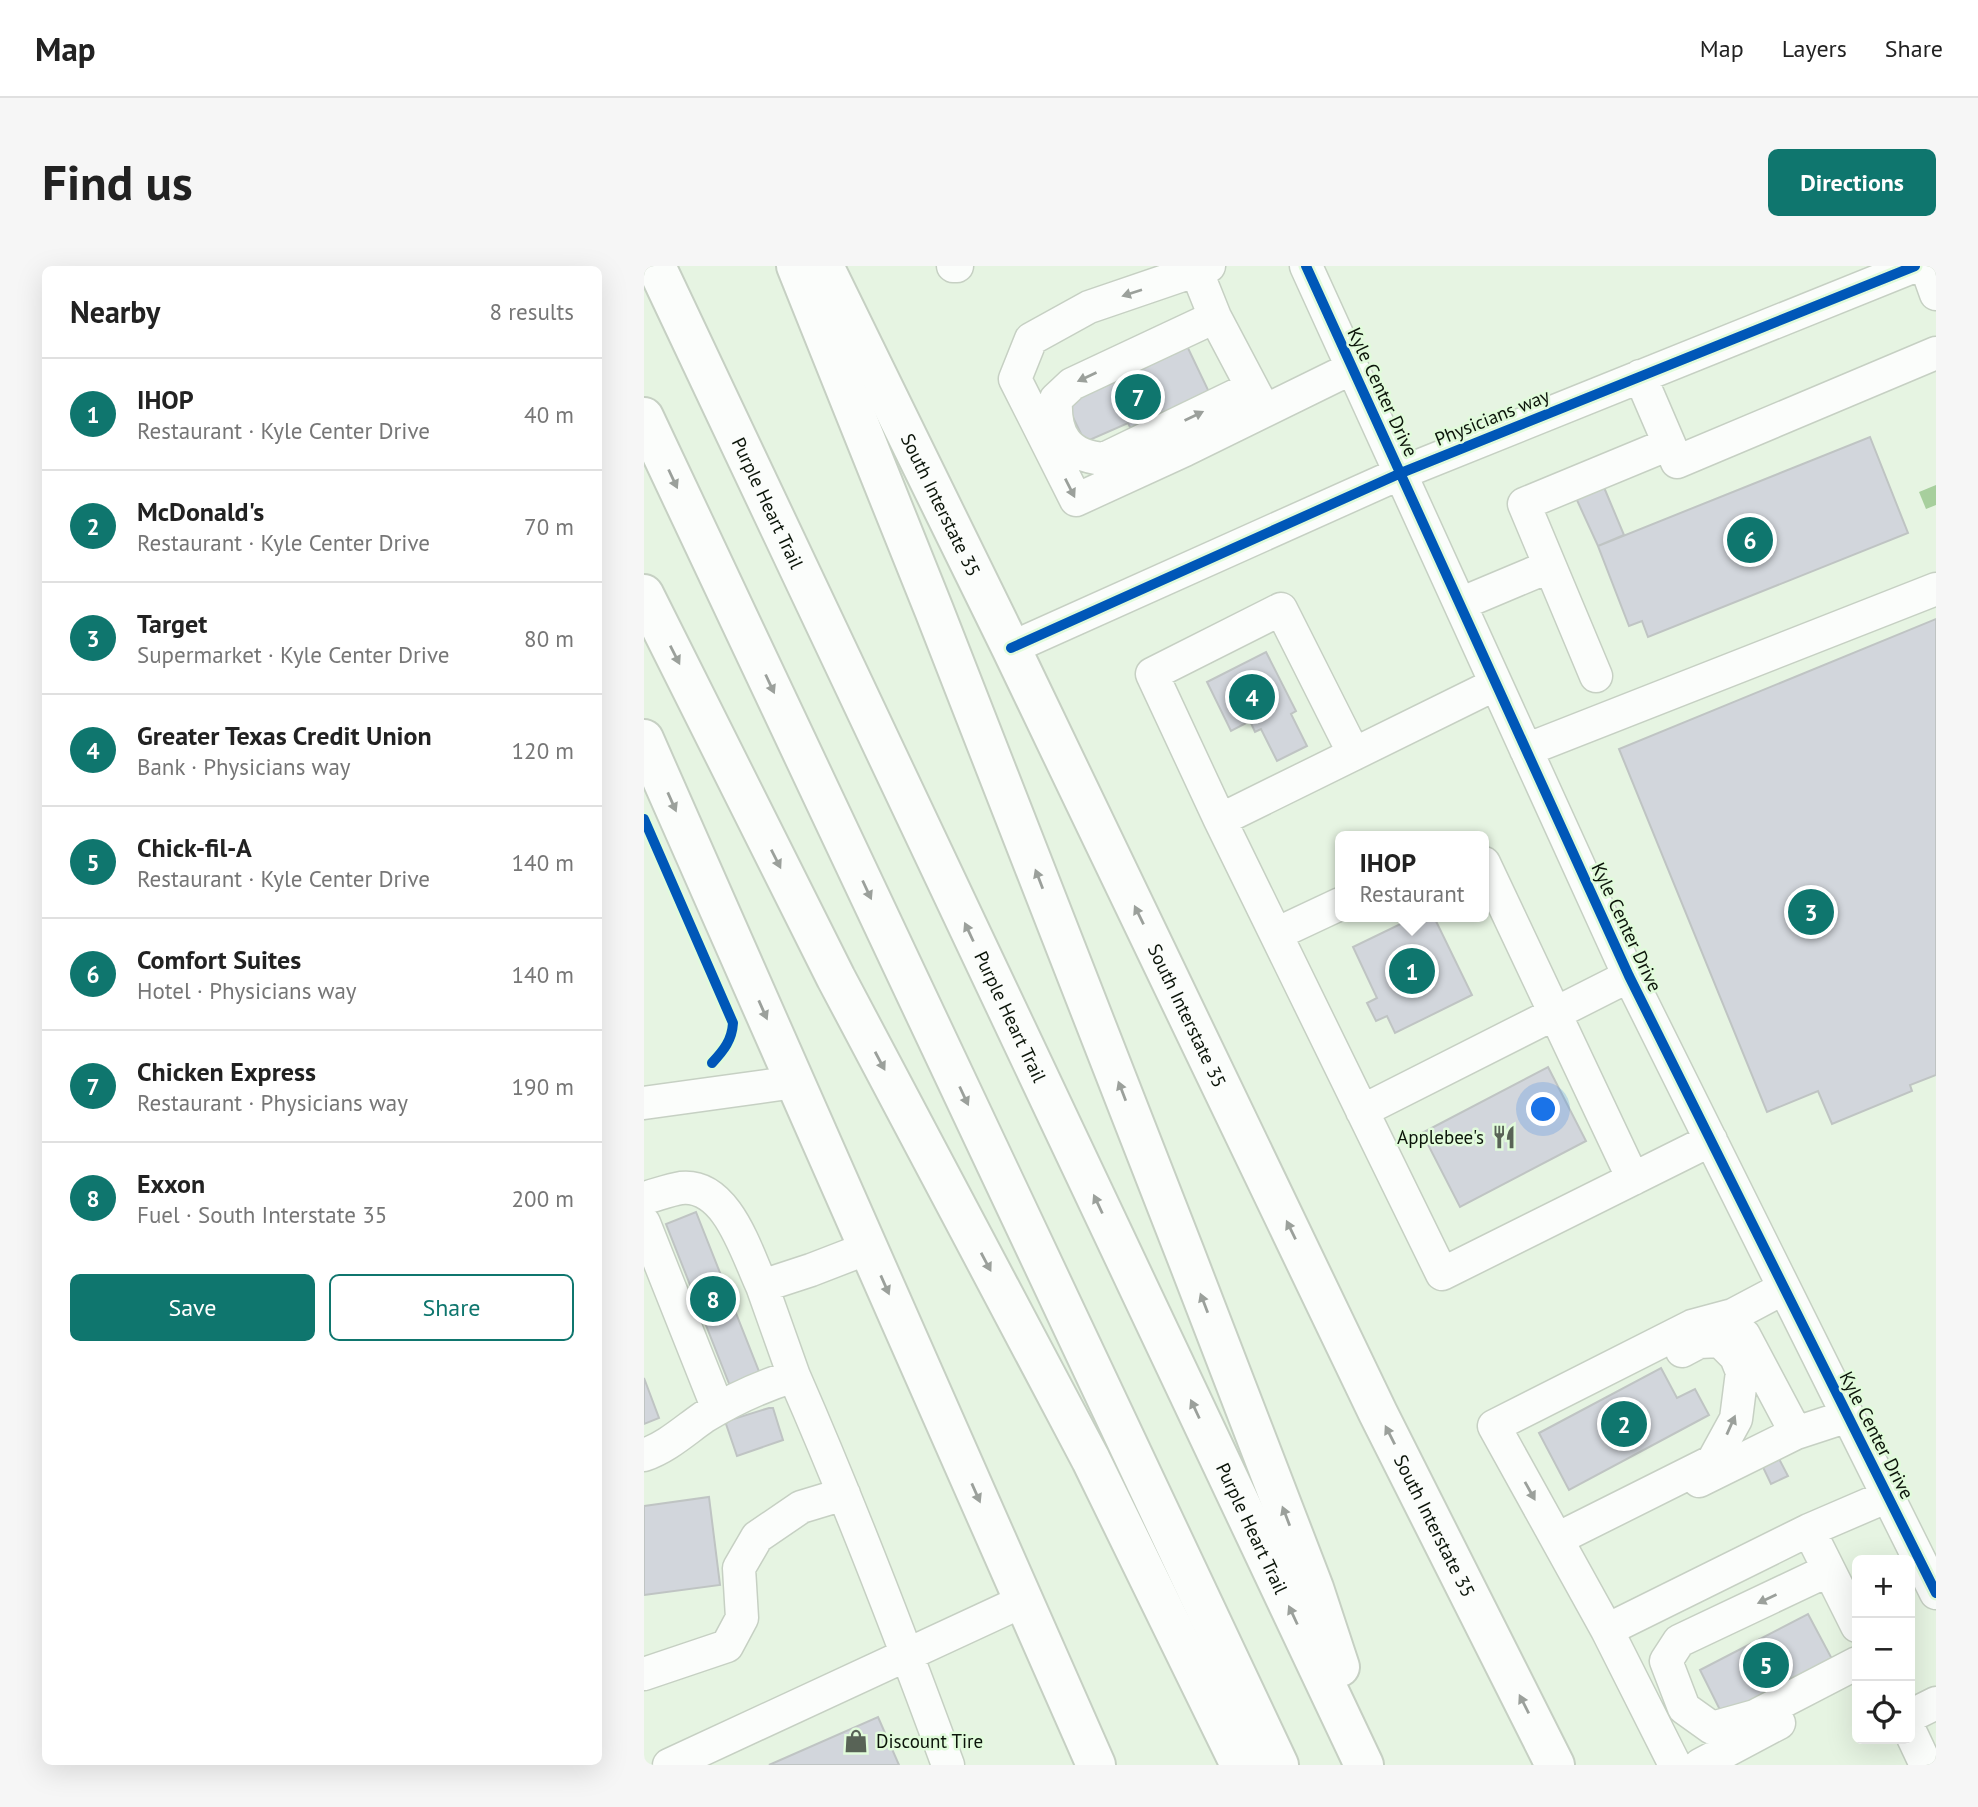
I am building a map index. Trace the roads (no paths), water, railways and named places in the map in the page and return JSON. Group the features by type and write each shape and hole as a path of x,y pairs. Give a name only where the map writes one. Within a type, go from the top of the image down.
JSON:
{"main road":[{"name":"Purple Heart Trail","path":"656,266 1364,1765"},
{"path":"796,266 934,610 1304,1562 1373,1765"},
{"name":"South Interstate 35","path":"824,266 1011,648 1378,1413 1555,1765"},
{"path":"644,417 1279,1765"},
{"path":"644,594 836,978 1091,1460 1240,1765"},
{"path":"644,739 1096,1765"}],"street":[{"name":"Kyle Center Drive","path":"1306,266 1629,976 1936,1593"},
{"name":"Physicians way","path":"1011,648 1401,473 1915,266"},
{"path":"1926,266 1936,295"},
{"path":"1203,269 1215,317 1258,399 1185,450 1076,500 1015,379 1031,339 1089,307 1203,269"},
{"path":"1215,317 1072,383 1056,399 1055,420 1066,443 1085,457 1104,459 1258,399 1352,368"},
{"path":"1640,376 1677,462 1936,353"},
{"path":"1596,676 1524,505 1669,444"},
{"path":"1460,604 1548,567"},
{"path":"1526,750 1936,589"},
{"path":"1354,754 1281,609 1152,674 1220,820 1442,1274 1711,1140"},
{"path":"1220,820 1496,684"},
{"path":"1489,874 1633,1179"},
{"path":"1276,934 1335,906"},
{"path":"1362,1111 1629,976"},
{"path":"644,1103 795,1082"},
{"path":"644,1198 682,1188 708,1193 727,1213 762,1286 794,1376 908,1655 948,1765"},
{"path":"644,1223 718,1409"},
{"path":"762,1286 868,1248"},
{"path":"1675,1765 1607,1630 1494,1426 1692,1326 1733,1315 1784,1288"},
{"path":"1733,1315 1796,1433"},
{"path":"1505,1444 1699,1342 1720,1341 1736,1357 1742,1372 1736,1419 1713,1461 1560,1544"},
{"path":"644,1455 678,1438 739,1396 794,1376"},
{"path":"1560,1544 1796,1433 1848,1416"},
{"path":"644,1674 727,1646 742,1618 739,1568 757,1537 801,1507 844,1494"},
{"path":"1607,1630 1809,1530 1888,1496"},
{"path":"1809,1530 1853,1618"},
{"path":"1829,1570 1679,1641 1666,1661 1684,1708 1712,1728 1755,1716 1852,1666"},
{"path":"672,1764 1023,1601"},
{"path":"1700,1765 1852,1685"},
{"path":"1915,1714 1936,1703"},
{"path":"1915,1741 1927,1765"}],"place":[{"name":"Chicken Express","path":"1138,397"},
{"name":"Comfort Suites","path":"1750,540"},
{"name":"Greater Texas Credit Union","path":"1252,697"},
{"name":"Target","path":"1811,912"},
{"name":"IHOP","path":"1412,971"},
{"name":"Applebee's","path":"1504,1137"},
{"name":"Exxon","path":"713,1299"},
{"name":"McDonald's","path":"1624,1424"},
{"name":"Chick-fil-A","path":"1766,1665"},
{"name":"Discount Tire","path":"856,1741"}]}
